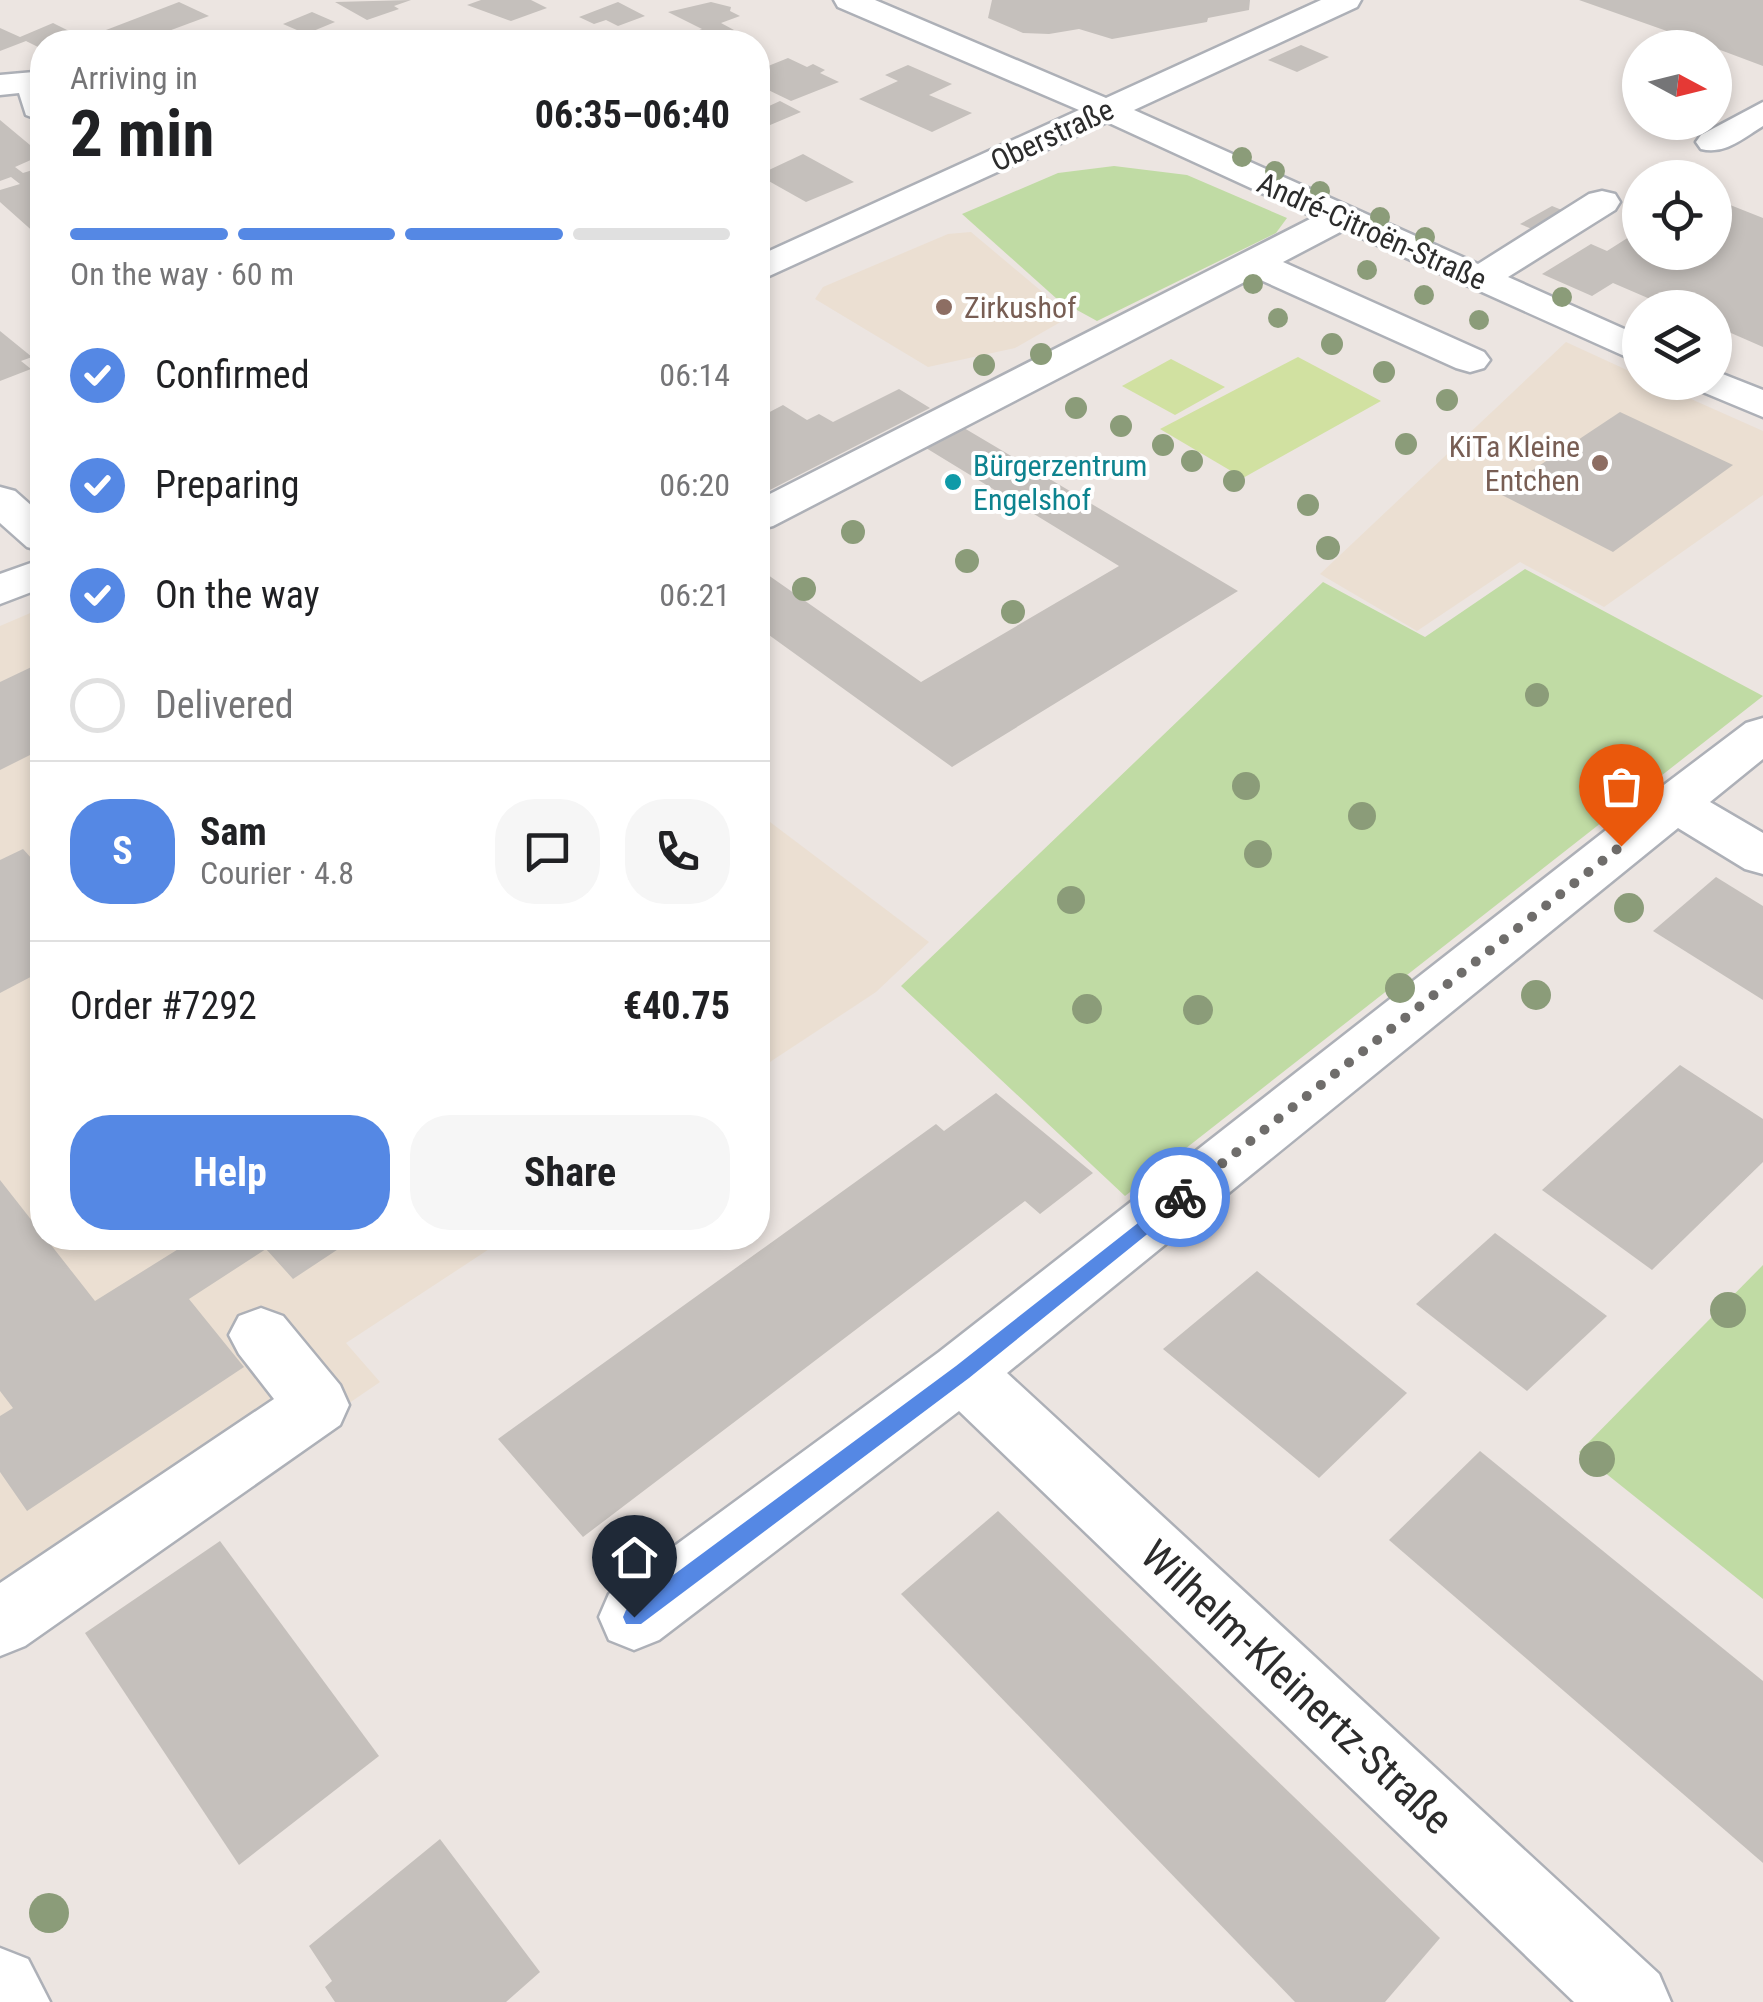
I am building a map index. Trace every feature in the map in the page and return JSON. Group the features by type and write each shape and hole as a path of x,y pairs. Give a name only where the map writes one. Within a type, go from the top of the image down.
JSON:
{"street":[{"name":"André-Citroën-Straße","path":"850,0 1105,110 1622,343"},
{"name":"Oberstraße","path":"770,265 1346,0"},
{"path":"0,85 30,82"},
{"path":"1746,155 1714,142 1763,112"},
{"path":"1479,280 1602,202"},
{"path":"770,511 1340,218"},
{"path":"1250,261 1470,360"},
{"path":"1732,391 1763,405"},
{"path":"0,500 30,527"},
{"path":"0,590 30,577"},
{"path":"634,1617 962,1372 1763,734"},
{"path":"1674,803 1763,856"},
{"path":"0,1623 316,1405 261,1335"},
{"name":"Wilhelm-Kleinertz-Straße","path":"962,1372 1631,2002"},
{"path":"0,1987 10,2002"}],"shaded area":[{"name":"Zirkushof","path":"971,232 1071,316 1015,348 928,367 815,299 823,287 948,234"},
{"name":"KiTa Kleine Entchen","path":"1566,342 1622,368 1622,400 1693,400 1763,431 1763,495 1604,607 1520,562 1417,631 1320,574"},
{"path":"30,613 30,1250 488,1250 346,1343 380,1382 0,1641 0,626"},
{"path":"770,822 929,942 876,992 770,1062"}],"green space":[{"path":"1114,166 1187,175 1287,218 1276,233 1097,321 1057,299 962,214 1058,173"},
{"path":"1298,357 1381,401 1243,478 1160,429"},
{"path":"1171,359 1225,387 1175,415 1122,386"},
{"path":"1525,569 1763,696 1125,1196 901,986 1323,582 1425,637"},
{"path":"1763,1265 1763,1599 1579,1452"}],"building":[{"path":"411,0 394,6 399,9 367,20 335,2"},
{"path":"481,0 531,0 547,8 511,21 467,5"},
{"path":"992,0 1250,0 1249,10 1208,18 1207,22 1112,39 1079,29 1023,33 988,18"},
{"path":"1579,0 1763,0 1763,66 1732,54 1732,30 1664,30"},
{"path":"179,2 209,16 171,30 106,30"},
{"path":"618,2 645,16 618,26 606,20 594,24 579,17"},
{"path":"711,2 731,7 730,11 740,16 721,23 734,30 699,30 668,12"},
{"path":"312,12 335,22 316,30 297,30 283,24"},
{"path":"53,23 67,30 36,30"},
{"path":"0,28 20,37 30,33 30,43 0,51"},
{"path":"1301,45 1329,57 1297,72 1268,60"},
{"path":"788,58 807,67 813,64 825,70 820,73 839,82 791,101 770,91 770,65"},
{"path":"908,65 952,84 929,95 972,113 932,132 859,99 898,81 885,75"},
{"path":"780,101 801,112 770,125 770,106"},
{"path":"0,120 30,145 30,160 15,167 23,173 30,171 30,229 0,202 0,190 20,184 11,177 0,181"},
{"path":"803,154 854,182 806,202 770,182 770,169"},
{"path":"1552,206 1589,221 1556,239 1520,224"},
{"path":"1732,206 1763,218 1763,347 1732,333 1732,290 1629,290 1613,283 1592,296 1542,274 1591,244 1607,251 1622,241 1622,270 1732,270"},
{"path":"0,331 30,355 21,361 30,369 0,381"},
{"path":"899,389 930,408 770,490 770,412 783,405 807,420 819,414 833,422"},
{"path":"1620,412 1733,465 1613,552 1498,493"},
{"path":"964,428 1238,591 952,767 770,636 770,576 921,682 1119,566 926,448"},
{"path":"30,668 30,755 0,770 0,682"},
{"path":"23,849 30,857 30,977 0,993 0,860"},
{"path":"1716,877 1763,906 1763,1000 1653,931"},
{"path":"1680,1065 1763,1119 1763,1162 1652,1270 1542,1190"},
{"path":"996,1093 1093,1173 1040,1214 1025,1201 583,1537 498,1439 761,1250 770,1250 770,1243 936,1124 944,1131"},
{"path":"0,1180 30,1218 30,1250 55,1250 95,1301 177,1250 264,1250 189,1299 244,1367 27,1511 0,1472 0,1416 13,1408 0,1391"},
{"path":"1495,1233 1607,1316 1527,1391 1416,1304"},
{"path":"267,1250 337,1250 293,1279"},
{"path":"1257,1271 1407,1393 1319,1478 1163,1349"},
{"path":"1480,1451 1763,1681 1763,1863 1389,1540"},
{"path":"998,1511 1440,1938 1385,2002 1295,2002 901,1594"},
{"path":"220,1541 379,1756 239,1865 85,1633"},
{"path":"440,1839 540,1972 506,2002 335,2002 325,1987 332,1981 309,1946"}],"way so far":[{"path":"1180,1197 1621,846"}],"place":[{"name":"Zirkushof","path":"944,307"},
{"name":"KiTa Kleine Entchen","path":"1600,463"},
{"name":"Bürgerzentrum Engelshof","path":"953,482"}],"route":[{"path":"634,1617 962,1372 1180,1197"}]}
